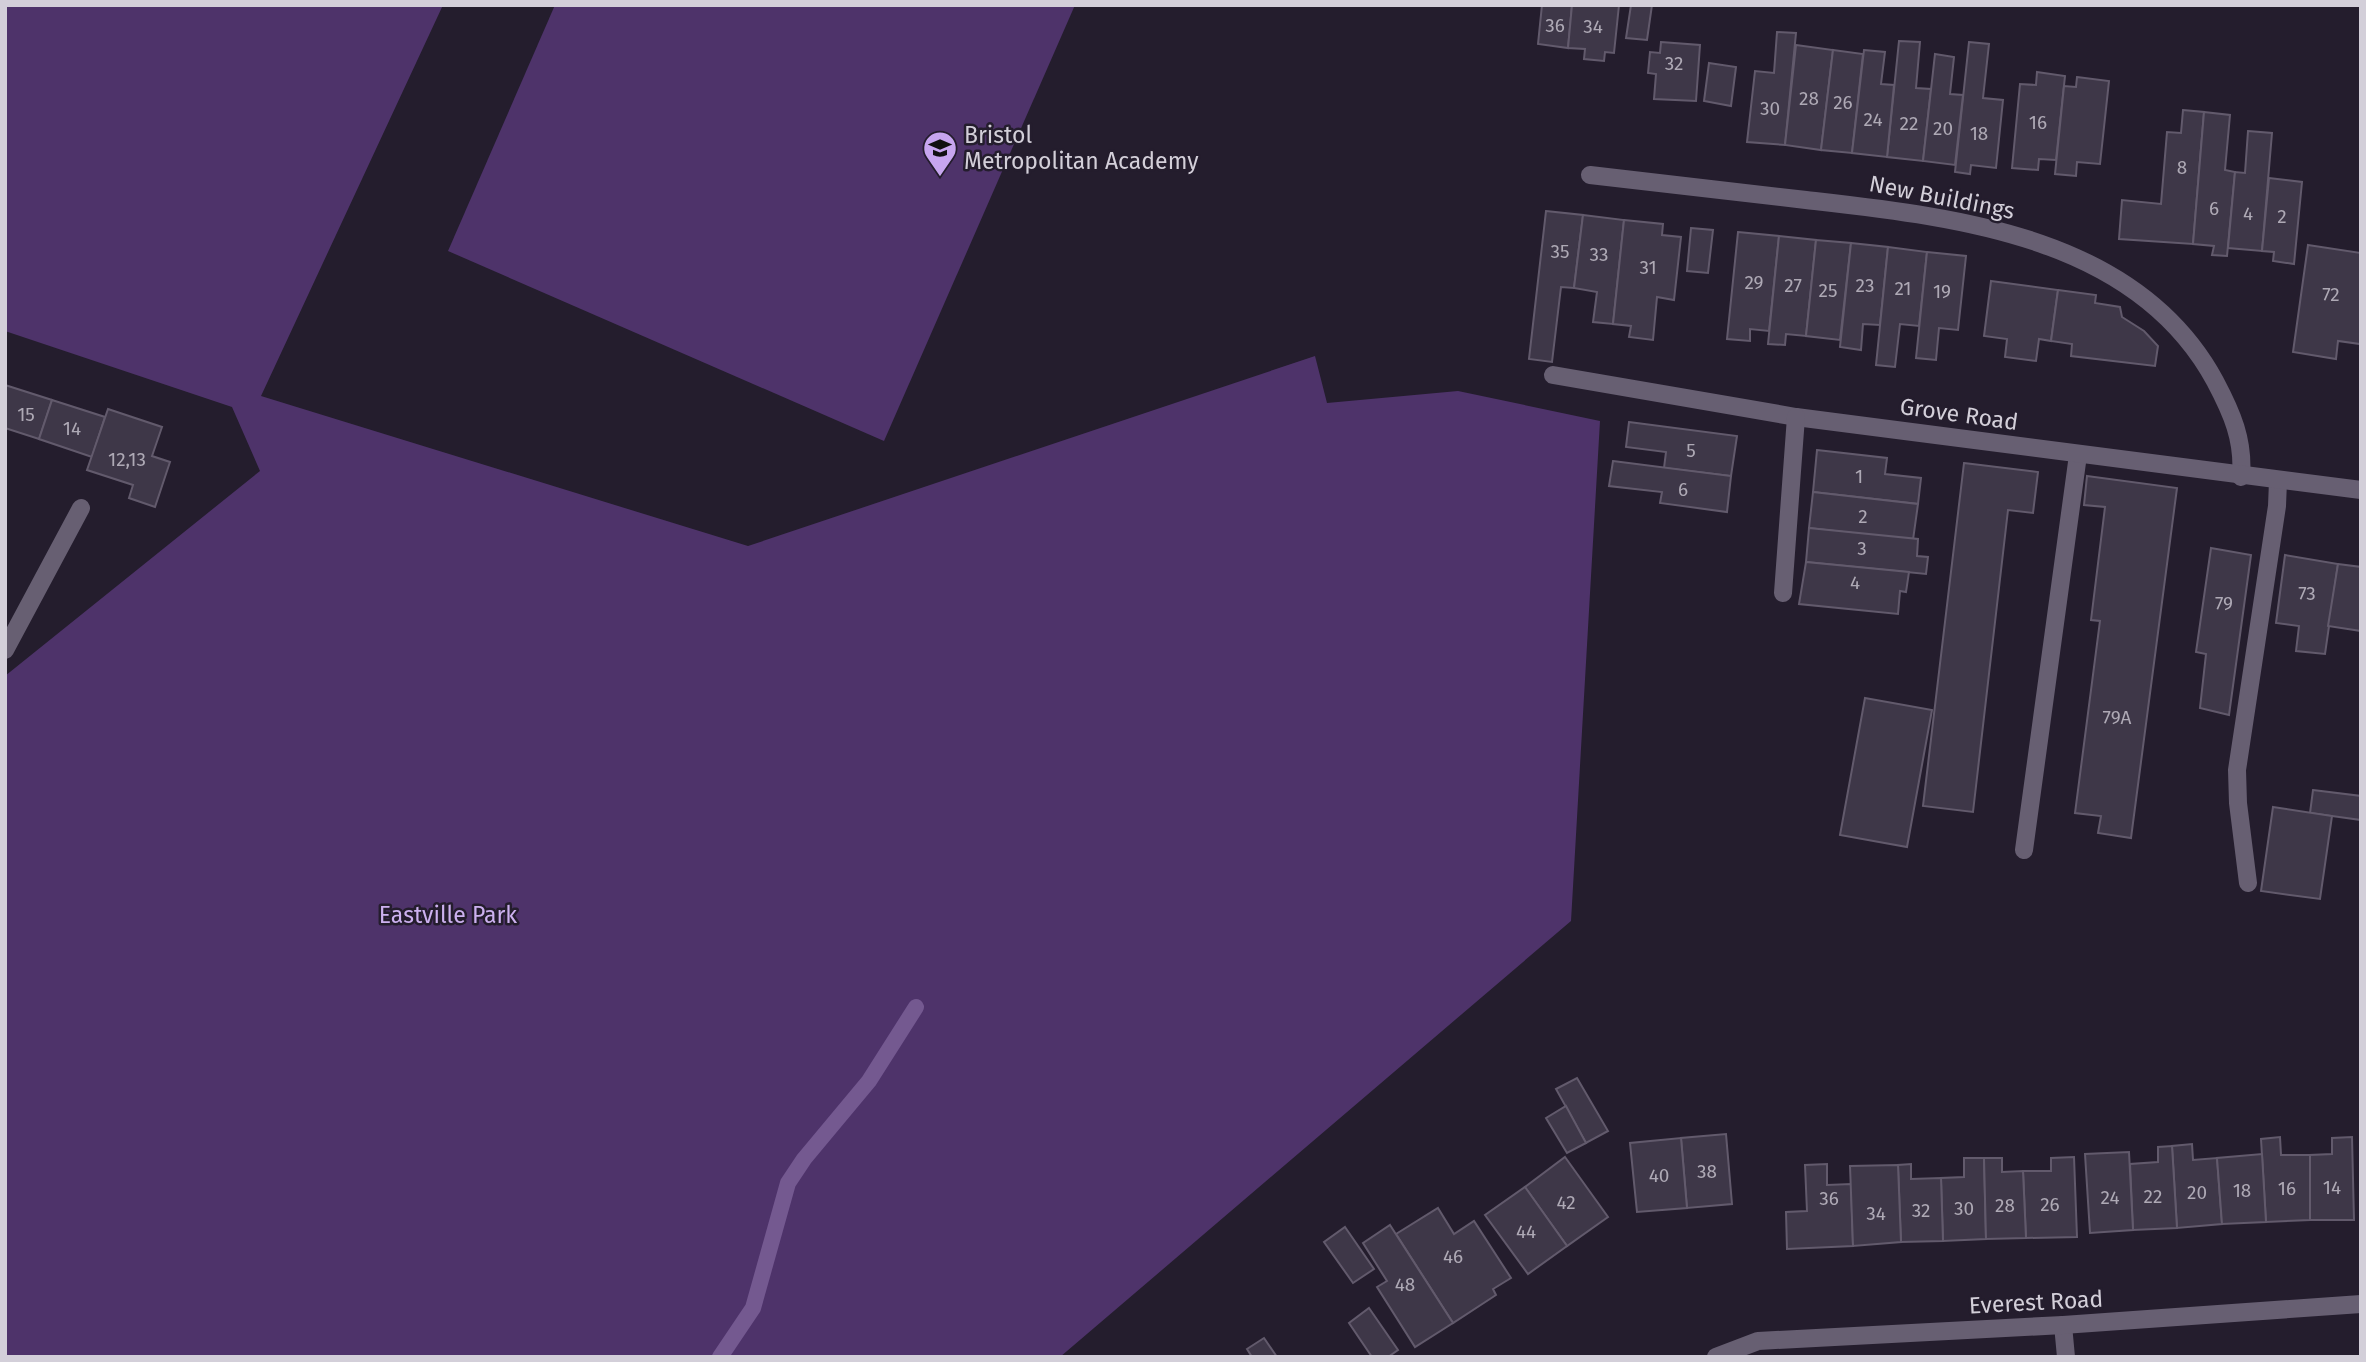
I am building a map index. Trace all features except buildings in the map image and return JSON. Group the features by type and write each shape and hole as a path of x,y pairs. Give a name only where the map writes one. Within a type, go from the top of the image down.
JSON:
{"street":[{"name":"New Buildings","path":"1590,176 1934,216 2007,233 2080,260 2147,299 2165,313 2193,344 2236,424 2243,456 2241,477"},
{"name":"Grove Road","path":"1553,375 1796,417 2241,477 2361,490"},
{"path":"1783,593 1796,417"},
{"path":"2024,849 2078,454"},
{"path":"2248,883 2238,803 2238,770 2277,506 2278,481"},
{"path":"5,650 81,508"},
{"name":"Everest Road","path":"1716,1357 1758,1341 2063,1325 2361,1304"},
{"path":"2063,1325 2066,1357"}],"green space":[{"name":"Eastville Park","path":"5,5 443,5 261,396 748,546 1315,356 1327,403 1458,391 1600,421 1571,921 1060,1357 5,1357 5,676 260,471 232,407 5,331"},
{"path":"555,5 1075,5 884,441 448,251"}],"waterway":[{"path":"720,1357 753,1308 788,1183 804,1159 869,1081 916,1007"}],"place":[{"name":"Bristol Metropolitan Academy","path":"940,178"}]}
